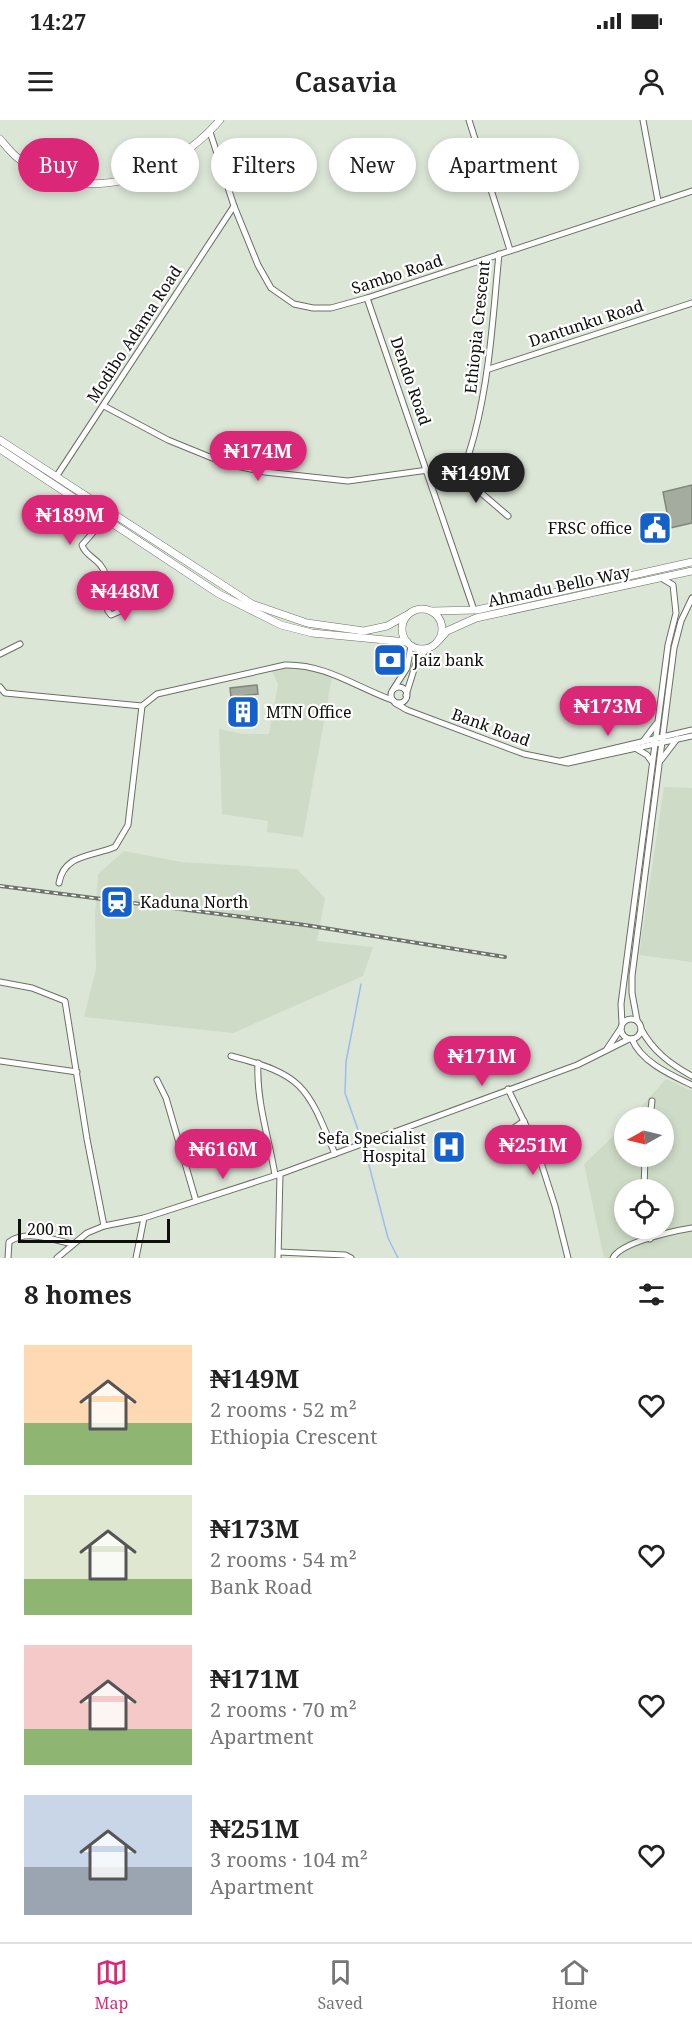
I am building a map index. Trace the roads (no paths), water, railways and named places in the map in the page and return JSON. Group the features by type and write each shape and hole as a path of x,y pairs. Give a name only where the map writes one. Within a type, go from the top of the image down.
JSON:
{"main road":[{"path":"0,139 18,159 45,175 81,185 136,178 157,170 186,153 220,120"},
{"path":"0,440 252,604 307,623 364,631 387,626 421,608 432,611 442,624 439,640 428,648 417,649 409,644 312,633 281,625 219,594 0,450"},
{"name":"Ahmadu Bello Way","path":"432,611 474,610 692,562"},
{"name":"Ahmadu Bello Way","path":"439,640 447,631 476,618 692,571"},
{"path":"407,615 401,628 409,644"}],"street":[{"path":"469,120 510,250"},
{"path":"644,120 658,201"},
{"name":"Sambo Road","path":"210,132 234,206 258,265 271,288 283,297 313,308 331,308 368,298 692,191"},
{"name":"Modibo Adama Road","path":"56,477 234,206"},
{"name":"Ethiopia Crescent","path":"459,474 465,466 474,436 489,369 499,254"},
{"name":"Dendo Road","path":"368,298 474,610"},
{"name":"Dantunku Road","path":"489,369 692,303"},
{"path":"104,406 178,444 227,464 264,472 348,481 428,470 459,474 508,516"},
{"path":"105,519 82,547 101,563 106,576"},
{"path":"114,575 118,578 127,605 125,609 114,614 108,611 100,590 99,585 106,576 114,575"},
{"path":"656,579 668,580 673,585 676,606 657,723 621,1004 621,1026 623,1035 631,1039 639,1051 661,1069 692,1085"},
{"path":"692,598 676,635 632,976 632,993 641,1029 651,1045 662,1056 692,1076"},
{"path":"0,654 20,644"},
{"path":"409,644 407,668 393,690 394,701 402,702 406,696 417,660 428,648"},
{"name":"Bank Road","path":"142,706 157,694 285,665 297,665 329,672 394,701 414,713 524,754 560,761 582,761 635,749 663,738 678,736"},
{"path":"0,687 5,693 142,706 131,782 128,825 115,847 68,862 61,872 59,883"},
{"path":"377,693 387,694 403,688 406,705 414,713"},
{"path":"665,721 678,736"},
{"path":"644,740 657,723"},
{"path":"660,761 678,736 692,730"},
{"path":"678,736 692,736"},
{"name":"Bank Road","path":"560,761 644,740 655,741"},
{"path":"635,749 647,755 652,763"},
{"path":"0,982 32,988 65,1001 87,1139 104,1226"},
{"path":"607,1049 621,1026 630,1018 637,1020"},
{"path":"57,1258 87,1233 104,1226 144,1218 363,1144 577,1065 631,1039 638,1035 641,1029"},
{"path":"231,1056 284,1073 299,1085 311,1099 335,1154"},
{"path":"0,1061 77,1071"},
{"path":"258,1064 257,1091 277,1174 278,1255 345,1255 351,1258"},
{"path":"157,1080 166,1098 195,1201"},
{"path":"508,1089 535,1144 555,1206 568,1258"},
{"path":"651,1107 652,1101"},
{"path":"501,1136 524,1121"},
{"path":"136,1258 144,1218"},
{"path":"674,1231 692,1228"},
{"path":"8,1258 9,1242 17,1236 30,1235 73,1244"},
{"path":"614,1258 620,1249 650,1239"}],"waterway":[{"path":"361,984 346,1062 345,1093 362,1141"},
{"path":"364,1146 388,1238 398,1258"}],"railway":[{"path":"0,886 305,925 505,957"}],"place":[{"name":"FRSC office","path":"655,528"},
{"name":"Jaiz bank","path":"390,660"},
{"name":"MTN Office","path":"243,712"},
{"name":"Kaduna North","path":"117,902"},
{"name":"Sefa Specialist Hospital","path":"449,1147"}]}
